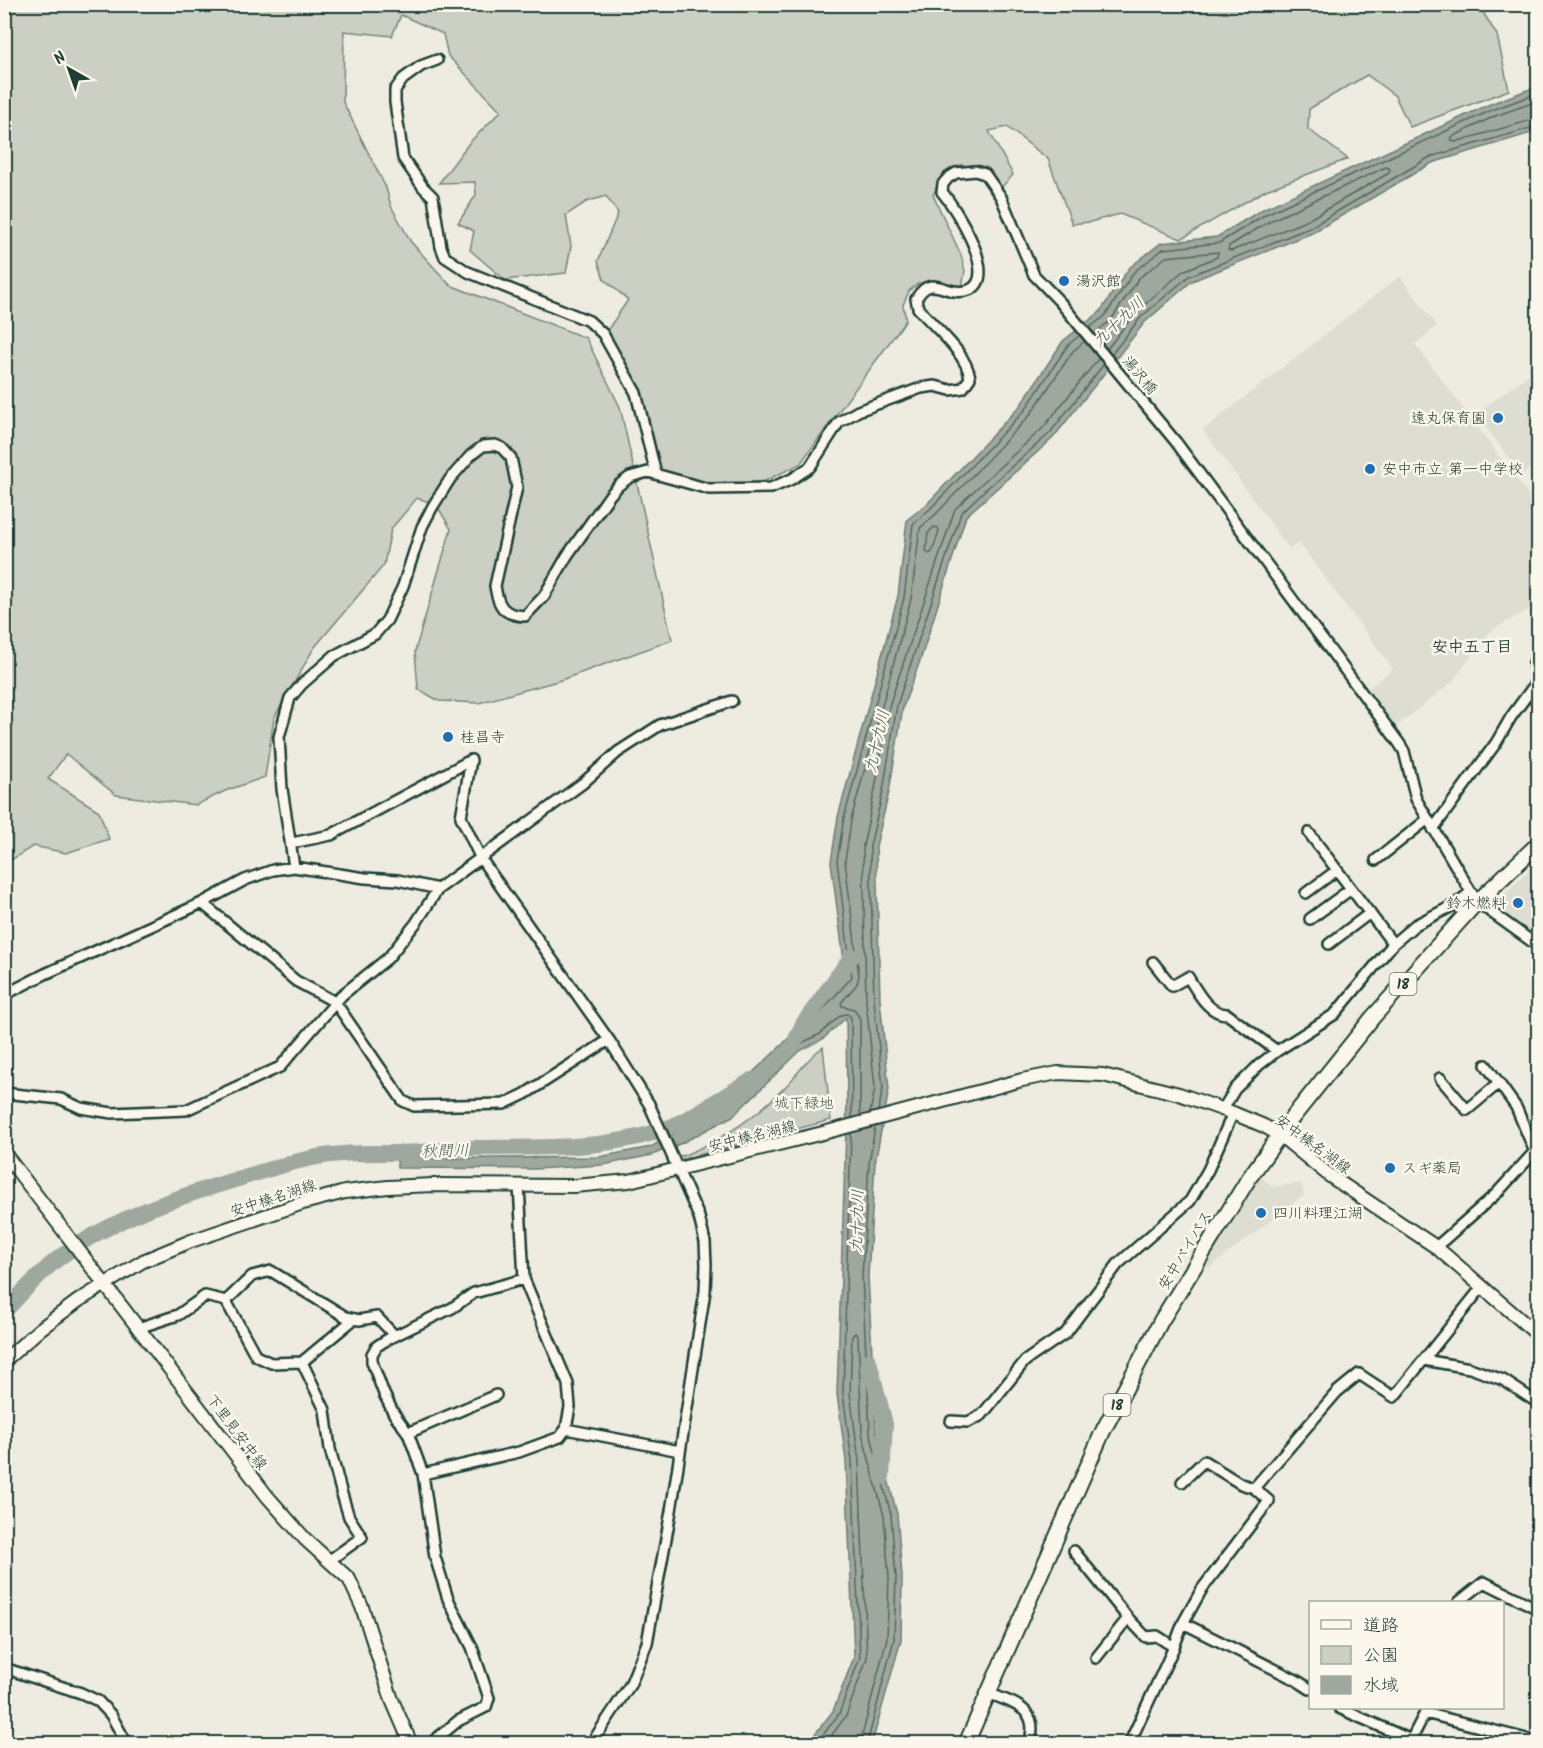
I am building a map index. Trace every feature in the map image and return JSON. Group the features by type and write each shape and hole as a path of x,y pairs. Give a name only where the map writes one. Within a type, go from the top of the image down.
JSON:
{"highway":[{"name":"安中バイパス","path":"966,1743 1103,1431 1167,1311 1249,1178 1373,1017 1474,897 1539,844"}],"main road":[{"name":"安中榛名湖線","path":"4,1360 78,1301 143,1261 191,1241 303,1203 345,1192 388,1187 606,1184 680,1170 1041,1075 1074,1072 1118,1078 1179,1094 1228,1111 1280,1135 1330,1176 1436,1247 1539,1335"},
{"name":"下里見安中線","path":"4,1153 267,1496 305,1539 349,1579 362,1608 392,1701 411,1743"}],"street":[{"path":"294,867 282,789 279,737 290,698 334,656 375,633 387,620 403,586 422,527 450,479 471,455 483,446 495,445 511,458 517,487 516,495 495,586 502,609 512,615 525,616 535,607 567,556 619,485 640,473 656,474 636,393 603,334 590,321 468,272 445,257 441,247 433,197 423,187 403,158 394,102 395,90 403,80 421,66 437,60"},
{"name":"湯沢橋","path":"656,474 709,489 771,488 792,479 810,467 839,422 858,411 921,388 935,387 950,390 963,388 970,378 969,371 959,353 918,308 916,299 924,288 933,285 950,290 971,290 978,282 981,274 978,254 956,211 942,192 943,184 956,173 975,171 985,174 1001,197 1034,275 1060,302 1174,440 1399,743 1404,751 1416,799 1474,897"},
{"path":"1433,829 1496,743 1511,717 1533,687 1536,681 1534,663 1539,651"},
{"path":"4,1093 61,1099 81,1108 112,1113 186,1110 280,1067 335,1002 388,958 416,923 438,889 583,783 618,752 660,725 732,701"},
{"path":"292,843 331,835 471,760 461,817 481,859 609,1040 649,1104 699,1217 705,1242 705,1291 657,1597 647,1643 630,1685 591,1743"},
{"path":"1376,860 1428,819"},
{"path":"1309,832 1393,944"},
{"path":"4,995 202,903 245,880 273,870 294,867 365,878 398,880 438,889"},
{"path":"1306,893 1337,870"},
{"path":"1310,919 1351,889"},
{"path":"951,1421 968,1422 982,1415 1025,1361 1066,1333 1118,1264 1190,1201 1208,1170 1235,1089 1277,1051 1335,1014 1393,944 1415,925 1474,897 1539,946"},
{"path":"202,903 296,981 335,1002 403,1101 414,1106 504,1104 525,1094 609,1040"},
{"path":"1329,944 1370,913"},
{"path":"1153,962 1172,986 1188,977 1203,1002 1222,1014 1227,1014 1277,1051"},
{"path":"1436,1247 1497,1193 1537,1150 1516,1107 1486,1065"},
{"path":"1440,1078 1467,1110 1499,1083"},
{"path":"423,1474 519,1452 560,1437 566,1429 570,1407 568,1384 524,1279 519,1185"},
{"path":"226,1301 252,1276 271,1271 346,1317 359,1320 377,1317 395,1336"},
{"path":"430,1743 458,1721 486,1707 489,1698 471,1647 448,1599 435,1557 423,1474 408,1433 394,1414 384,1394 372,1362 372,1354 377,1346 452,1308 474,1293 524,1279"},
{"path":"1254,1488 1337,1392 1359,1374 1394,1397 1482,1287"},
{"path":"138,1328 178,1315 206,1296 226,1301 256,1356 271,1363 302,1362 354,1319"},
{"path":"1424,1360 1470,1368 1503,1380 1539,1403"},
{"path":"302,1362 325,1410 330,1449 341,1491 349,1517 362,1537 330,1560"},
{"path":"408,1433 496,1395"},
{"path":"566,1429 680,1451"},
{"path":"1129,1743 1183,1623 1202,1589 1269,1501 1254,1488 1241,1484 1204,1461 1182,1482"},
{"path":"1074,1551 1146,1637 1157,1636 1174,1647"},
{"path":"1460,1601 1484,1582 1539,1609"},
{"path":"1096,1658 1128,1618"},
{"path":"1183,1623 1309,1688"},
{"path":"4,1668 98,1701 111,1715 127,1743"},
{"path":"988,1693 1011,1702 1029,1714 1033,1723 1033,1733 1029,1743"},
{"path":"1343,1709 1410,1742 1426,1710 1539,1742"}],"shaded area":[{"name":"安中市立 第一中学校","path":"1400,276 1437,326 1415,344 1538,508 1538,599 1530,609 1490,631 1452,682 1392,730 1363,692 1393,669 1299,543 1289,549 1203,430"},
{"path":"1533,371 1538,378 1538,462 1522,475 1476,414"},
{"name":"鈴木燃料","path":"1538,862 1538,943 1494,910 1502,896"},
{"path":"1261,1177 1272,1187 1301,1183 1304,1195 1209,1268 1203,1263"}],"green space":[{"path":"1478,4 1497,35 1509,90 1410,127 1395,96 1367,75 1309,109 1308,129 1348,159 1266,190 1181,239 1120,214 1072,224 1048,159 1007,127 989,131 1013,175 999,190 979,167 961,165 941,176 933,195 961,255 965,271 962,287 954,292 931,282 919,283 909,291 903,305 906,320 800,464 765,481 729,487 691,485 664,474 654,461 630,388 606,332 628,300 604,279 598,261 618,213 606,196 586,202 566,215 571,246 566,273 505,280 470,250 474,231 458,223 476,195 475,182 439,183 469,143 501,111 448,56 443,34 401,15 392,36 344,31 343,102 386,188 391,206 411,242 450,285 586,338 620,407 672,640 561,680 479,703 439,701 418,689 415,651 451,529 436,504 417,498 391,529 384,565 314,648 274,718 265,777 225,791 196,805 116,795 66,754 48,779 99,811 109,839 66,853 33,846 5,864 5,5"},
{"name":"城下緑地","path":"823,1047 831,1120 679,1160 677,1155 682,1156 711,1142 752,1116 777,1095 808,1060"}],"water":[{"path":"1538,86 1538,131 1432,163 1312,233 1192,281 1145,322 1053,438 966,516 903,707 889,792 876,846 880,1000 889,1089 875,1163 868,1276 876,1432 897,1514 902,1576 901,1640 872,1743 808,1743 833,1711 854,1657 846,1461 837,1394 847,1101 846,1018 823,1039 800,1051 733,1116 682,1143 652,1155 603,1165 535,1169 397,1168 397,1159 599,1157 651,1147 712,1111 783,1044 846,976 831,862 838,817 898,596 907,520 927,504 1020,406 1063,341 1100,312 1129,268 1161,243 1217,237 1263,209 1490,104"}],"waterway":[{"name":"秋間川","path":"796,1039 803,1024 852,956"},
{"name":"秋間川","path":"4,1312 44,1270 79,1244 146,1210 217,1185 291,1163 329,1155 409,1153 466,1148 573,1146 622,1140 647,1135 677,1124 752,1080"},
{"name":"九十九川","path":"869,1361 885,1424 882,1477"}],"place":[{"name":"湯沢館","path":"1064,281"},
{"name":"遠丸保育園","path":"1498,418"},
{"name":"安中市立 第一中学校","path":"1370,469"},
{"name":"桂昌寺","path":"448,737"},
{"name":"鈴木燃料","path":"1518,903"},
{"name":"スギ薬局","path":"1390,1168"},
{"name":"四川料理江湖","path":"1261,1213"}],"district":[{"name":"安中五丁目","path":"1472,646"}]}
